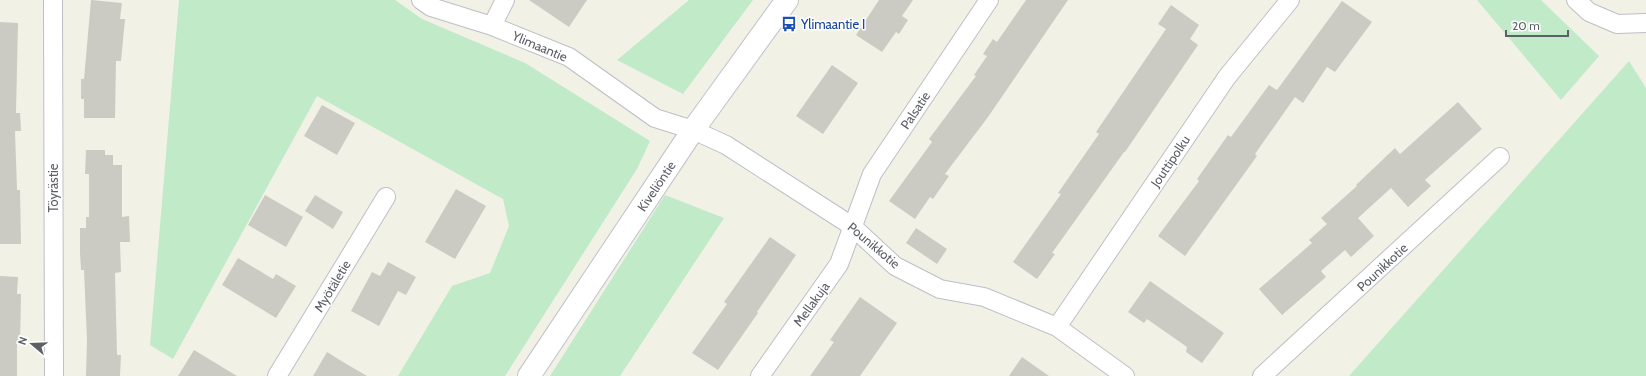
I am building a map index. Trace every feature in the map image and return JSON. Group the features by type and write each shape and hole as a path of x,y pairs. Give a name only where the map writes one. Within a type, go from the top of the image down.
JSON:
{"street":[{"name":"Töyrästie","path":"53,0 54,376"},
{"name":"Ylimaantie","path":"420,0 431,7 492,26 569,57 655,118 693,130"},
{"path":"492,26 505,0"},
{"name":"Kiveliöntie","path":"529,376 693,130 787,0"},
{"name":"Palsatie","path":"852,226 872,174 989,0"},
{"name":"Jouttipolku","path":"1057,328 1227,77 1290,0"},
{"path":"1576,0 1589,12 1618,24 1646,24"},
{"name":"Pounikkotie","path":"693,130 726,145 852,226 896,266 940,289 984,298 1057,328 1124,376"},
{"name":"Pounikkotie","path":"1262,376 1500,157"},
{"name":"Myötäletie","path":"277,376 386,197"},
{"name":"Mellakuja","path":"760,376 840,264 852,226"}],"green space":[{"path":"179,0 395,0 422,19 525,63 650,141 637,169 505,376 398,376 452,286 490,273 509,226 503,199 317,96 173,359 150,345"},
{"path":"689,0 753,0 683,94 617,60"},
{"path":"1477,0 1541,0 1599,56 1561,100"},
{"path":"1629,61 1646,88 1646,376 1349,376"},
{"path":"665,195 724,218 620,376 550,376"}],"building":[{"path":"91,0 122,3 120,19 125,19 121,61 116,61 115,118 84,118 84,99 81,99 81,79 84,79"},
{"path":"529,0 587,0 569,27"},
{"path":"879,0 913,0 902,16 908,20 899,34 896,32 882,52 856,35"},
{"path":"1026,0 1068,0 988,117 945,174 949,176 933,199 930,197 915,219 889,201 932,142 929,139 976,76 974,75 987,56 983,54 993,39 997,42"},
{"path":"1342,1 1372,22 1335,72 1327,67 1303,103 1295,97 1255,154 1257,156 1185,256 1158,236 1199,181 1197,179 1228,135 1231,137 1269,85 1277,90"},
{"path":"1171,5 1199,25 1190,39 1198,45 1125,152 1052,253 1055,254 1037,279 1013,262 1061,194 1058,193 1099,134 1096,132 1166,29 1158,24"},
{"path":"0,22 18,23 16,113 20,113 21,131 15,131 17,190 20,190 21,244 0,244"},
{"path":"832,65 858,83 823,134 796,116"},
{"path":"1458,102 1482,129 1425,180 1431,186 1408,207 1391,188 1358,218 1374,236 1351,257 1345,250 1321,271 1326,277 1282,315 1259,289 1312,243 1309,240 1327,224 1321,218 1357,186 1356,185 1395,148 1400,154"},
{"path":"322,105 355,123 337,155 304,136"},
{"path":"86,150 105,150 105,155 113,155 113,165 122,165 122,217 129,216 130,242 120,242 121,272 115,273 117,355 121,355 120,376 86,376 87,340 84,270 81,270 80,228 86,228 86,217 89,217 89,174 85,174"},
{"path":"456,189 486,206 455,259 425,242"},
{"path":"265,195 303,217 286,247 248,225"},
{"path":"315,195 343,212 333,229 305,211"},
{"path":"916,228 947,249 937,264 906,243"},
{"path":"770,237 796,255 718,370 692,353 727,304 724,302"},
{"path":"238,258 273,279 276,274 296,286 276,318 222,285"},
{"path":"388,262 416,277 406,295 398,291 379,326 351,311 372,272 380,276"},
{"path":"0,276 18,277 17,294 21,294 20,344 17,344 17,376 0,376"},
{"path":"1150,281 1224,333 1202,363 1186,352 1187,347 1147,319 1144,323 1128,312"},
{"path":"860,297 897,323 860,376 810,376 834,342 830,340"},
{"path":"194,350 237,376 178,376"},
{"path":"327,352 343,362 367,376 313,376"},
{"path":"1022,357 1049,376 1009,376"}],"place":[{"name":"Ylimaantie I","path":"789,24"}]}
